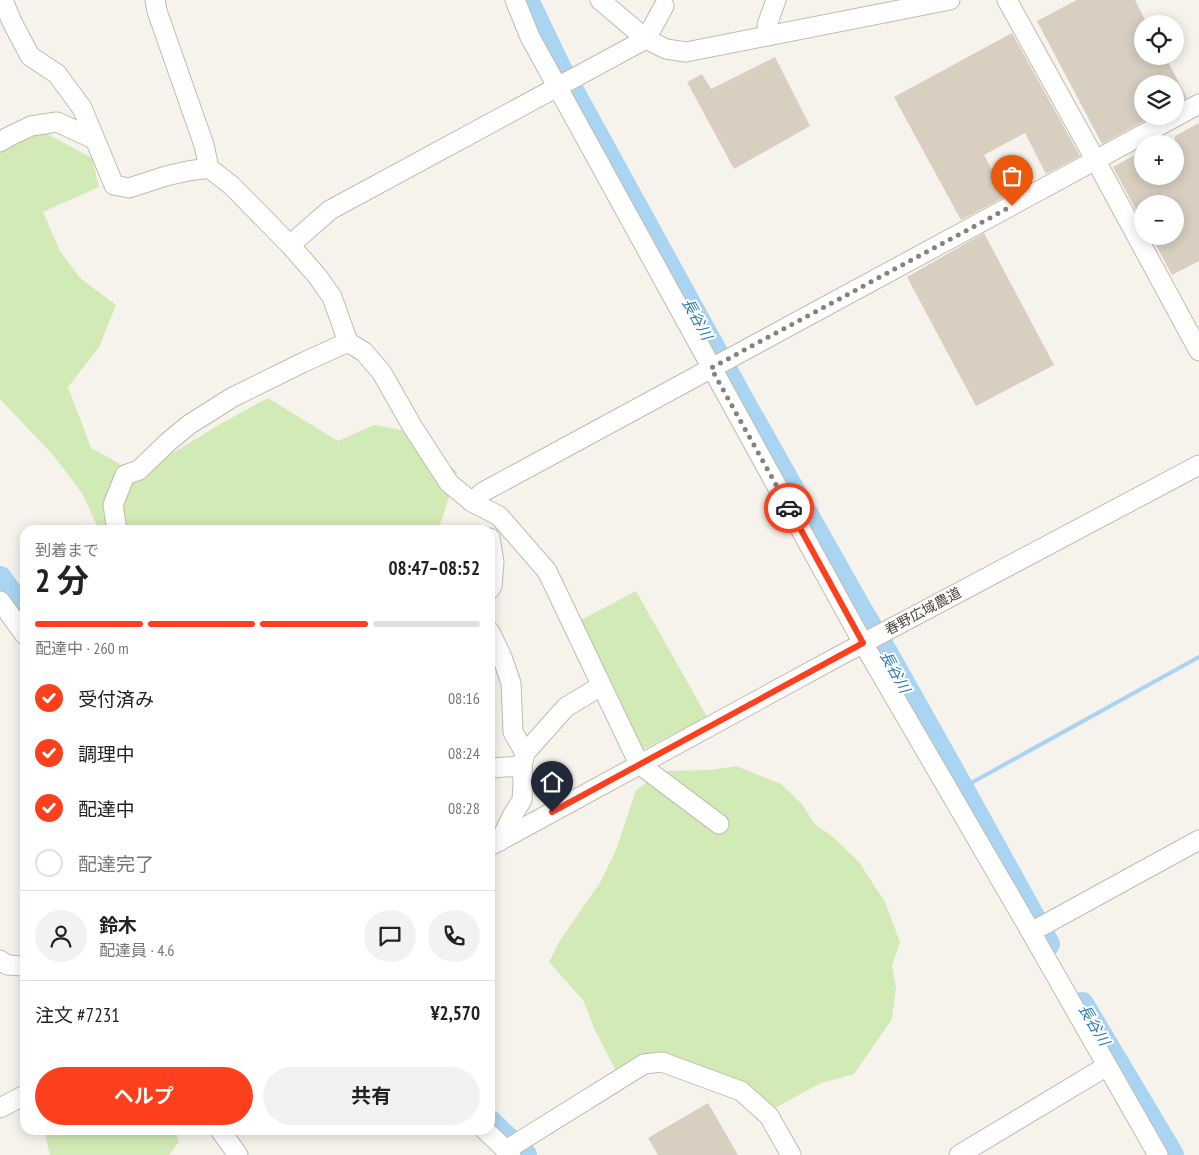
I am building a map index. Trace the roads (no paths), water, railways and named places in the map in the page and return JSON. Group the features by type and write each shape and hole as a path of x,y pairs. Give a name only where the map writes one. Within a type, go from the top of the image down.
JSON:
{"street":[{"path":"2,0 30,56 57,74 82,108 114,185 129,188 166,176 209,168"},
{"path":"155,0 204,145 209,168 232,186 290,245 318,277 332,297 348,342 364,352 382,373 412,426 449,483 472,502 499,516 547,572 639,764 719,824"},
{"path":"515,0 530,37 565,84 719,364 863,643 1158,1155"},
{"path":"600,0 646,39 666,49 686,52 950,0"},
{"path":"768,36 767,25 776,0"},
{"path":"1007,0 1199,351"},
{"path":"290,245 330,210 646,39 664,6"},
{"path":"472,502 483,492 1199,104"},
{"path":"0,142 8,136 31,126 57,122 94,139"},
{"path":"115,525 113,505 125,474 139,470 190,424 233,397 348,342"},
{"name":"春野広域農道","path":"495,844 863,643 1199,464"},
{"path":"472,502 486,525"},
{"path":"0,601 20,628"},
{"path":"495,642 511,683 513,732 523,760 522,800 495,844"},
{"path":"495,767 523,760 566,707 602,686"},
{"path":"1031,932 1199,840"},
{"path":"490,1135 509,1152 644,1064 662,1062 740,1091 769,1116 791,1155"},
{"path":"958,1155 1107,1066"},
{"path":"0,1108 20,1098"},
{"path":"224,1135 238,1155"}],"waterway":[{"name":"長谷川","path":"527,0 558,65 741,398 888,656 1048,944"},
{"path":"0,578 20,606"},
{"path":"962,788 1199,657"},
{"name":"長谷川","path":"1082,1004 1172,1155"},
{"path":"495,1127 525,1155"}]}
